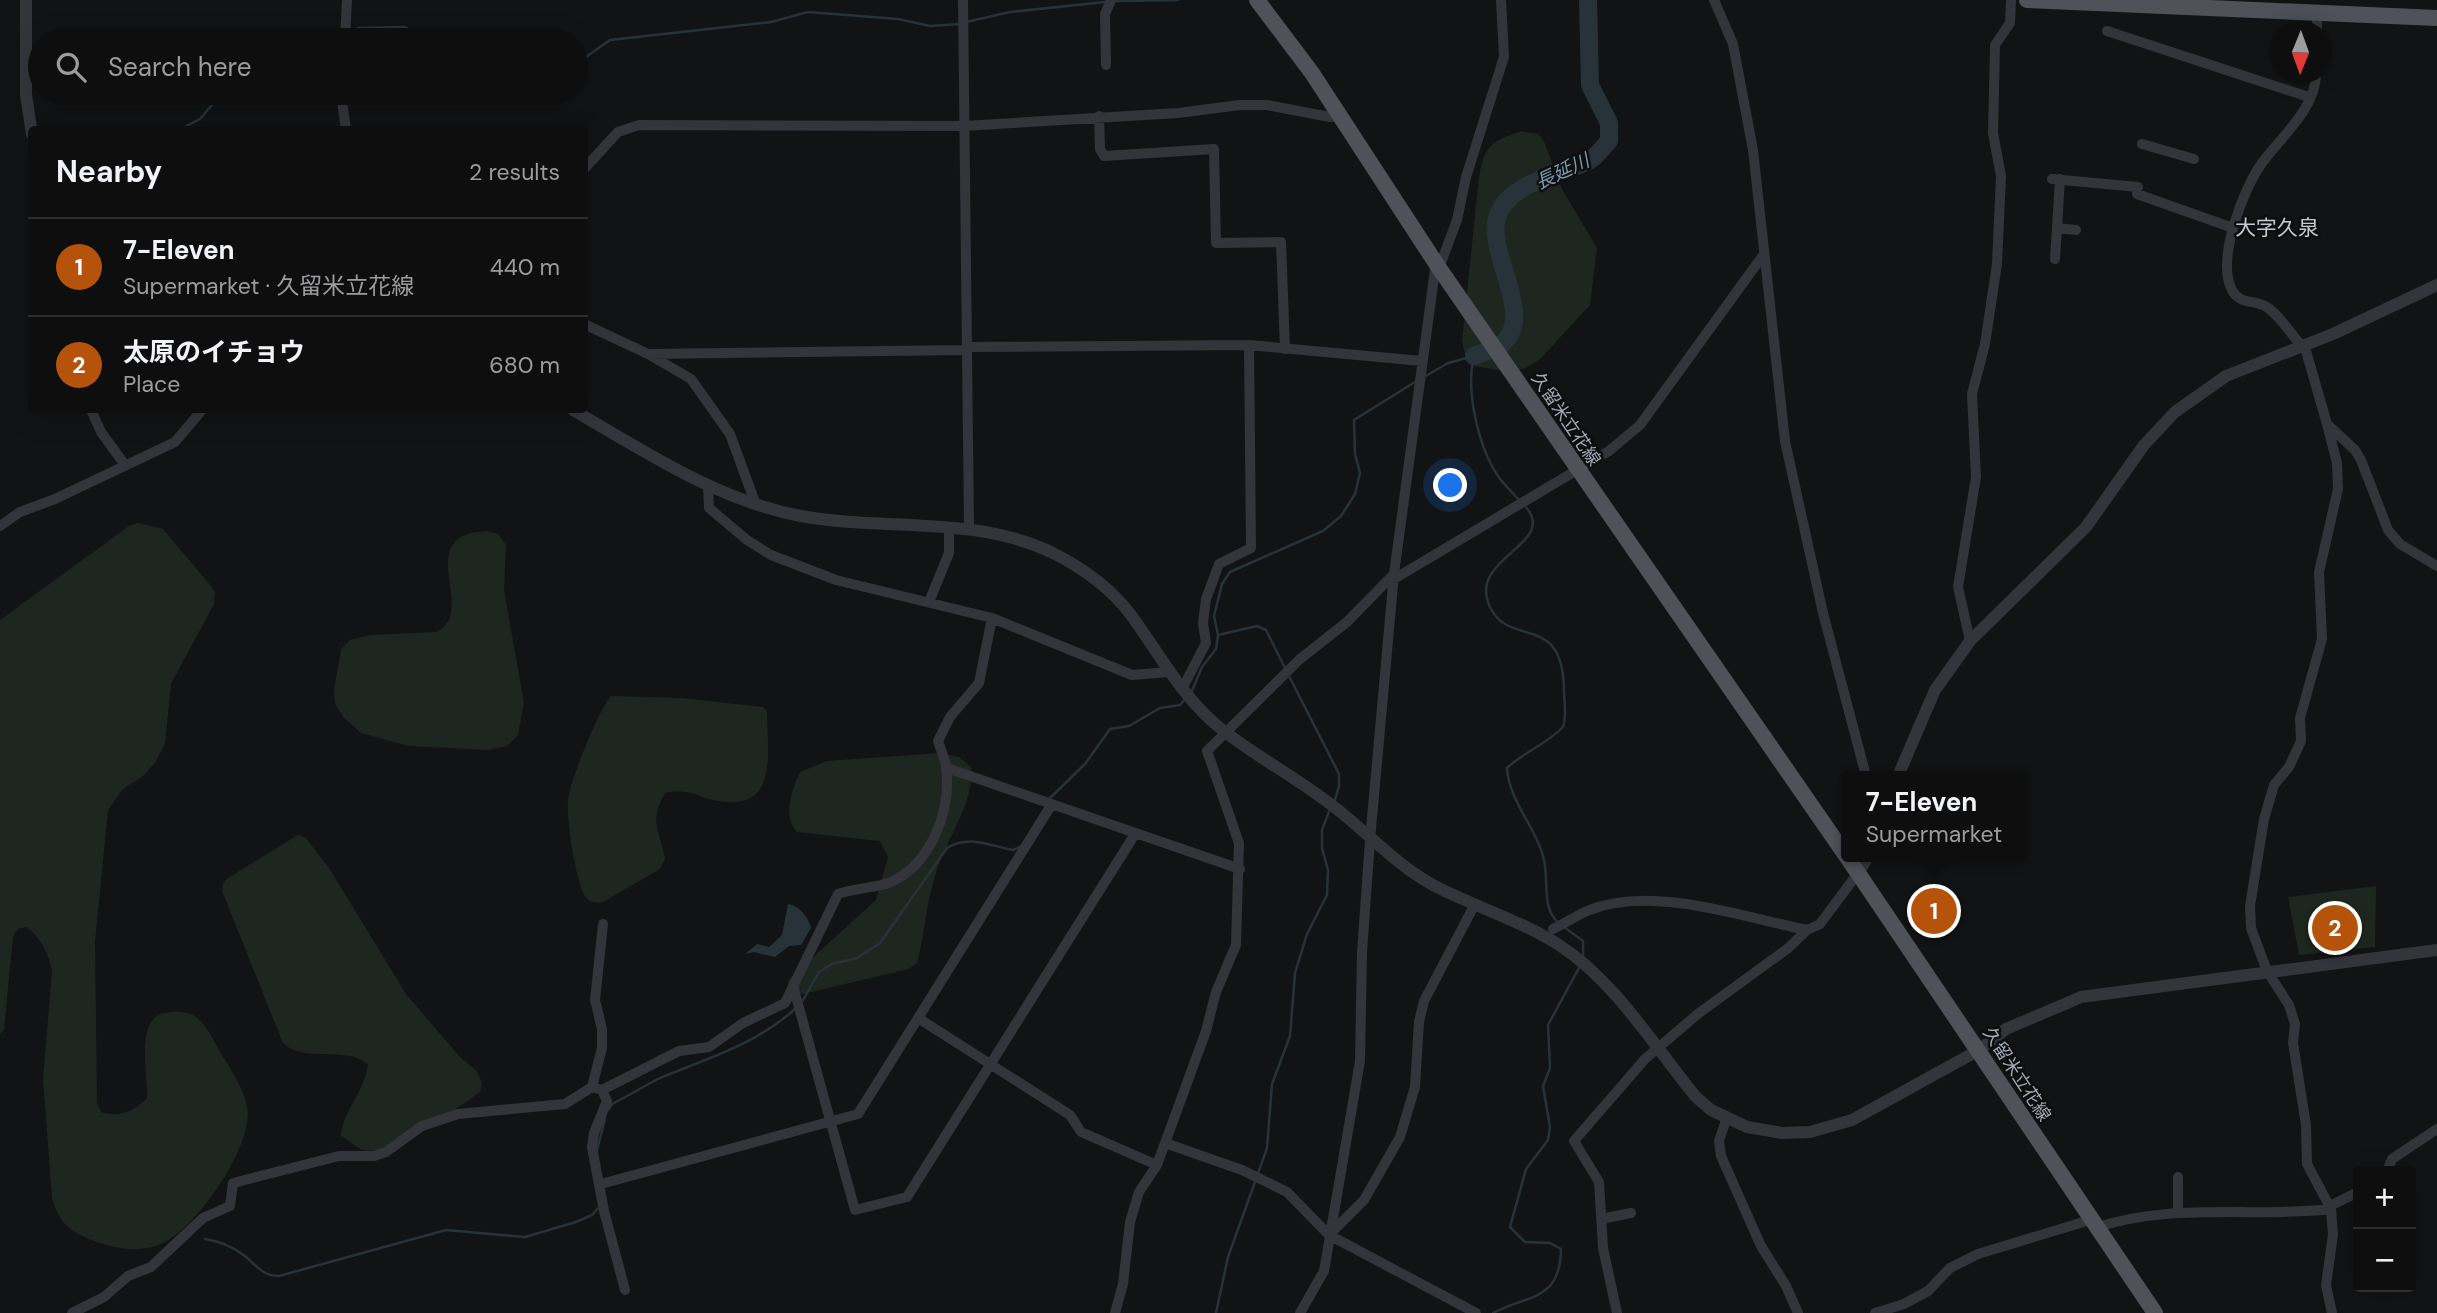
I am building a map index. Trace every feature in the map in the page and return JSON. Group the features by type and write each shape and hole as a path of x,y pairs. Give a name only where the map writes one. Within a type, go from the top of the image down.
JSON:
{"main road":[{"name":"久留米立花線","path":"1256,0 1340,116 1438,268 1841,849"},
{"path":"2027,0 2319,8 2437,18"},
{"name":"久留米立花線","path":"1850,862 2155,1313"}],"street":[{"path":"26,0 26,95 31,126"},
{"path":"346,28 347,0"},
{"path":"963,0 969,528"},
{"path":"1106,65 1105,14 1111,0"},
{"path":"1300,1313 1324,1270 1360,1060 1370,840 1394,576 1434,270 1438,268 1457,220 1466,177 1504,57 1501,0"},
{"path":"1714,0 1733,44 1753,150 1782,387 1785,441 1823,613 1865,771"},
{"path":"1970,641 1958,579 1976,477 1972,394 1985,344 1997,264 2001,176 1993,133 1995,46 2010,23 2011,0"},
{"path":"2106,31 2309,97"},
{"path":"2316,84 2286,136 2260,165 2233,228 2226,272 2233,292 2245,301 2265,306 2303,345 2328,424 2337,463 2338,489 2319,572 2322,639 2300,718 2301,741 2289,767 2274,785 2264,819 2250,906 2251,928 2267,971 2289,1005 2295,1024 2292,1043 2306,1125 2307,1164 2331,1208 2333,1235 2326,1285 2332,1313"},
{"path":"343,105 345,126"},
{"path":"588,165 618,132 639,125 964,126 1178,113 1240,105 1340,116"},
{"path":"1099,116 1100,149 1104,156 1214,149 1216,243 1281,242 1285,349"},
{"path":"2142,144 2194,159"},
{"path":"2055,258 2056,179 2137,191 2233,228"},
{"path":"2057,228 2076,230"},
{"path":"1115,1313 1123,1284 1126,1245 1136,1202 1157,1165 1206,1031 1216,992 1236,945 1239,843 1232,816 1207,751 1300,659 1324,644 1394,576 1609,451 1640,425 1764,254"},
{"path":"1900,771 1935,691 1970,641 2086,527 2144,444 2175,412 2226,376 2333,334 2437,285"},
{"path":"588,326 648,354 691,379 730,434 756,505"},
{"path":"648,354 1249,345 1422,361"},
{"path":"1186,694 1206,643 1203,623 1206,599 1219,565 1251,548 1249,345"},
{"path":"92,413 100,432 125,465"},
{"path":"0,526 20,512 55,499 175,442 199,413"},
{"path":"578,413 708,486 756,505 835,521 969,528 1010,536 1050,552 1087,572 1129,612 1168,672 1224,732 1296,778 1345,815 1370,840 1434,886 1560,945 1605,985 1696,1097 1747,1127 1782,1133 1832,1128 1852,1120 1979,1050 2006,1030 2081,997 2437,950"},
{"path":"2328,424 2355,450 2361,460 2388,530 2400,544 2437,566"},
{"path":"708,486 709,508 747,541 771,555 836,580 992,618 1132,675 1168,672"},
{"path":"929,602 949,553 949,527"},
{"path":"72,1313 104,1297 128,1276 151,1267 172,1251 203,1218 230,1206 233,1183 339,1156 374,1156 386,1153 422,1126 458,1114 565,1104 679,1051 709,1047 743,1023 778,1009 785,1003 838,894 859,887 889,883 915,867 934,840 943,810 947,768 938,741 950,717 979,682 992,618"},
{"path":"947,768 1240,869"},
{"path":"601,1184 858,1114 1052,804"},
{"path":"793,986 855,1210 907,1196 1135,834"},
{"path":"1617,1313 1603,1248 1599,1182 1574,1141 1656,1049 1699,1013 1787,949 1807,930 1820,924 1865,862"},
{"path":"1553,929 1590,910 1633,901 1676,901 1807,930"},
{"path":"1329,1235 1364,1200 1400,1137 1415,1087 1423,1001 1475,904"},
{"path":"603,924 595,1000 602,1029 597,1089 607,1101 594,1133 592,1147 604,1211 625,1290"},
{"path":"918,1018 1070,1115 1081,1132 1157,1165"},
{"path":"1727,1117 1719,1140 1721,1156 1761,1246 1798,1313"},
{"path":"2389,1166 2392,1159 2437,1129"},
{"path":"1165,1143 1242,1170 1287,1192 1329,1235 1476,1313"},
{"path":"2178,1177 2178,1213"},
{"path":"1875,1313 1904,1304 1927,1291 1950,1268 1978,1254 2093,1224 2145,1214 2331,1208 2353,1195"},
{"path":"1601,1219 1631,1213"}],"shaded area":[{"path":"1521,131 1538,134 1543,139 1562,189 1597,248 1590,305 1540,359 1526,368 1510,372 1474,366 1466,357 1462,341 1481,166 1491,146"},
{"path":"138,523 163,529 215,592 214,604 171,684 165,744 155,763 142,777 123,789 108,810 95,941 97,1103 102,1113 116,1114 132,1110 147,1098 145,1049 149,1025 155,1017 164,1013 185,1012 199,1019 204,1025 235,1077 247,1106 247,1123 233,1163 206,1204 190,1222 161,1244 127,1249 78,1234 62,1220 52,1198 43,1078 52,972 44,946 26,927 18,929 13,936 4,1030 0,1034 0,620 129,526"},
{"path":"487,531 498,534 506,545 504,590 524,703 518,735 507,746 489,750 408,746 361,733 344,718 335,704 334,690 341,649 350,640 370,635 436,632 448,622 452,609 448,559 452,545 464,535"},
{"path":"611,696 682,698 763,707 767,711 768,760 761,788 752,797 738,802 718,801 686,792 665,793 656,819 665,859 660,869 597,903 587,899 579,881 570,836 568,800 586,746"},
{"path":"940,753 959,757 971,767 971,780 969,794 933,884 917,963 909,969 803,994 788,993 788,980 876,900 888,857 880,841 797,832 792,826 789,811 800,772 827,761"},
{"path":"298,835 305,837 329,868 406,994 460,1057 477,1071 482,1083 480,1092 456,1110 425,1130 392,1146 364,1150 341,1136 345,1119 363,1084 368,1064 348,1056 302,1052 283,1043 222,891 223,883 228,878"},
{"path":"2376,886 2375,947 2299,955 2288,897"},
{"path":"788,904 802,912 811,928 801,945 789,946 775,957 754,952 745,954 757,944 769,947 782,935"}],"waterway":[{"path":"1115,1 1178,0"},
{"name":"長延川","path":"1474,356 1504,342 1512,330 1512,300 1496,232 1497,218 1503,206 1523,188 1590,160 1609,141 1609,123 1590,85 1588,0"},
{"path":"966,22 1010,12 1105,2"},
{"path":"588,56 610,40 771,22 808,12 898,19 930,26 960,24"},
{"path":"358,28 406,28"},
{"path":"187,126 200,119 212,105"},
{"path":"1424,377 1448,363 1474,356"},
{"path":"1474,357 1471,386 1480,435 1498,476 1520,501"},
{"path":"1191,693 1202,667 1216,649 1218,635 1214,616 1222,584 1230,572 1323,531 1341,516 1355,494 1360,473 1355,454 1354,420 1415,382"},
{"path":"1525,506 1533,519 1531,531 1490,576 1486,590 1490,607 1499,619 1510,627 1545,640 1555,650 1561,665 1565,709 1563,727 1507,768 1513,792 1540,848 1550,910 1559,923"},
{"path":"1218,635 1257,626 1266,630 1286,670"},
{"path":"1289,676 1339,774 1334,803"},
{"path":"1049,799 1085,764 1110,729 1129,726 1160,708 1180,705 1186,698"},
{"path":"1257,1176 1267,1148 1272,1084 1290,1036 1295,973 1307,934 1327,895 1328,870 1322,848 1322,830 1330,809"},
{"path":"802,1002 819,972 832,964 857,958 880,943 947,848 971,841 1013,850 1020,847"},
{"path":"1564,927 1583,941 1583,956"},
{"path":"1493,1313 1531,1298 1549,1287 1559,1266 1561,1249 1550,1243 1525,1242 1510,1227 1526,1169 1548,1140 1550,1127 1543,1086 1550,1068 1548,1025 1580,966"},
{"path":"609,1109 612,1104 660,1078 713,1057 764,1032 795,1009"},
{"path":"597,1150 605,1119"},
{"path":"1216,1313 1228,1257 1255,1182"},
{"path":"205,1239 229,1246 263,1271 279,1276 446,1230 525,1237 576,1222 592,1215 599,1207"}],"place":[{"name":"7-Eleven","path":"1934,911"},
{"name":"太原のイチョウ","path":"2335,928"}],"district":[{"name":"大字久泉","path":"2277,228"}]}
